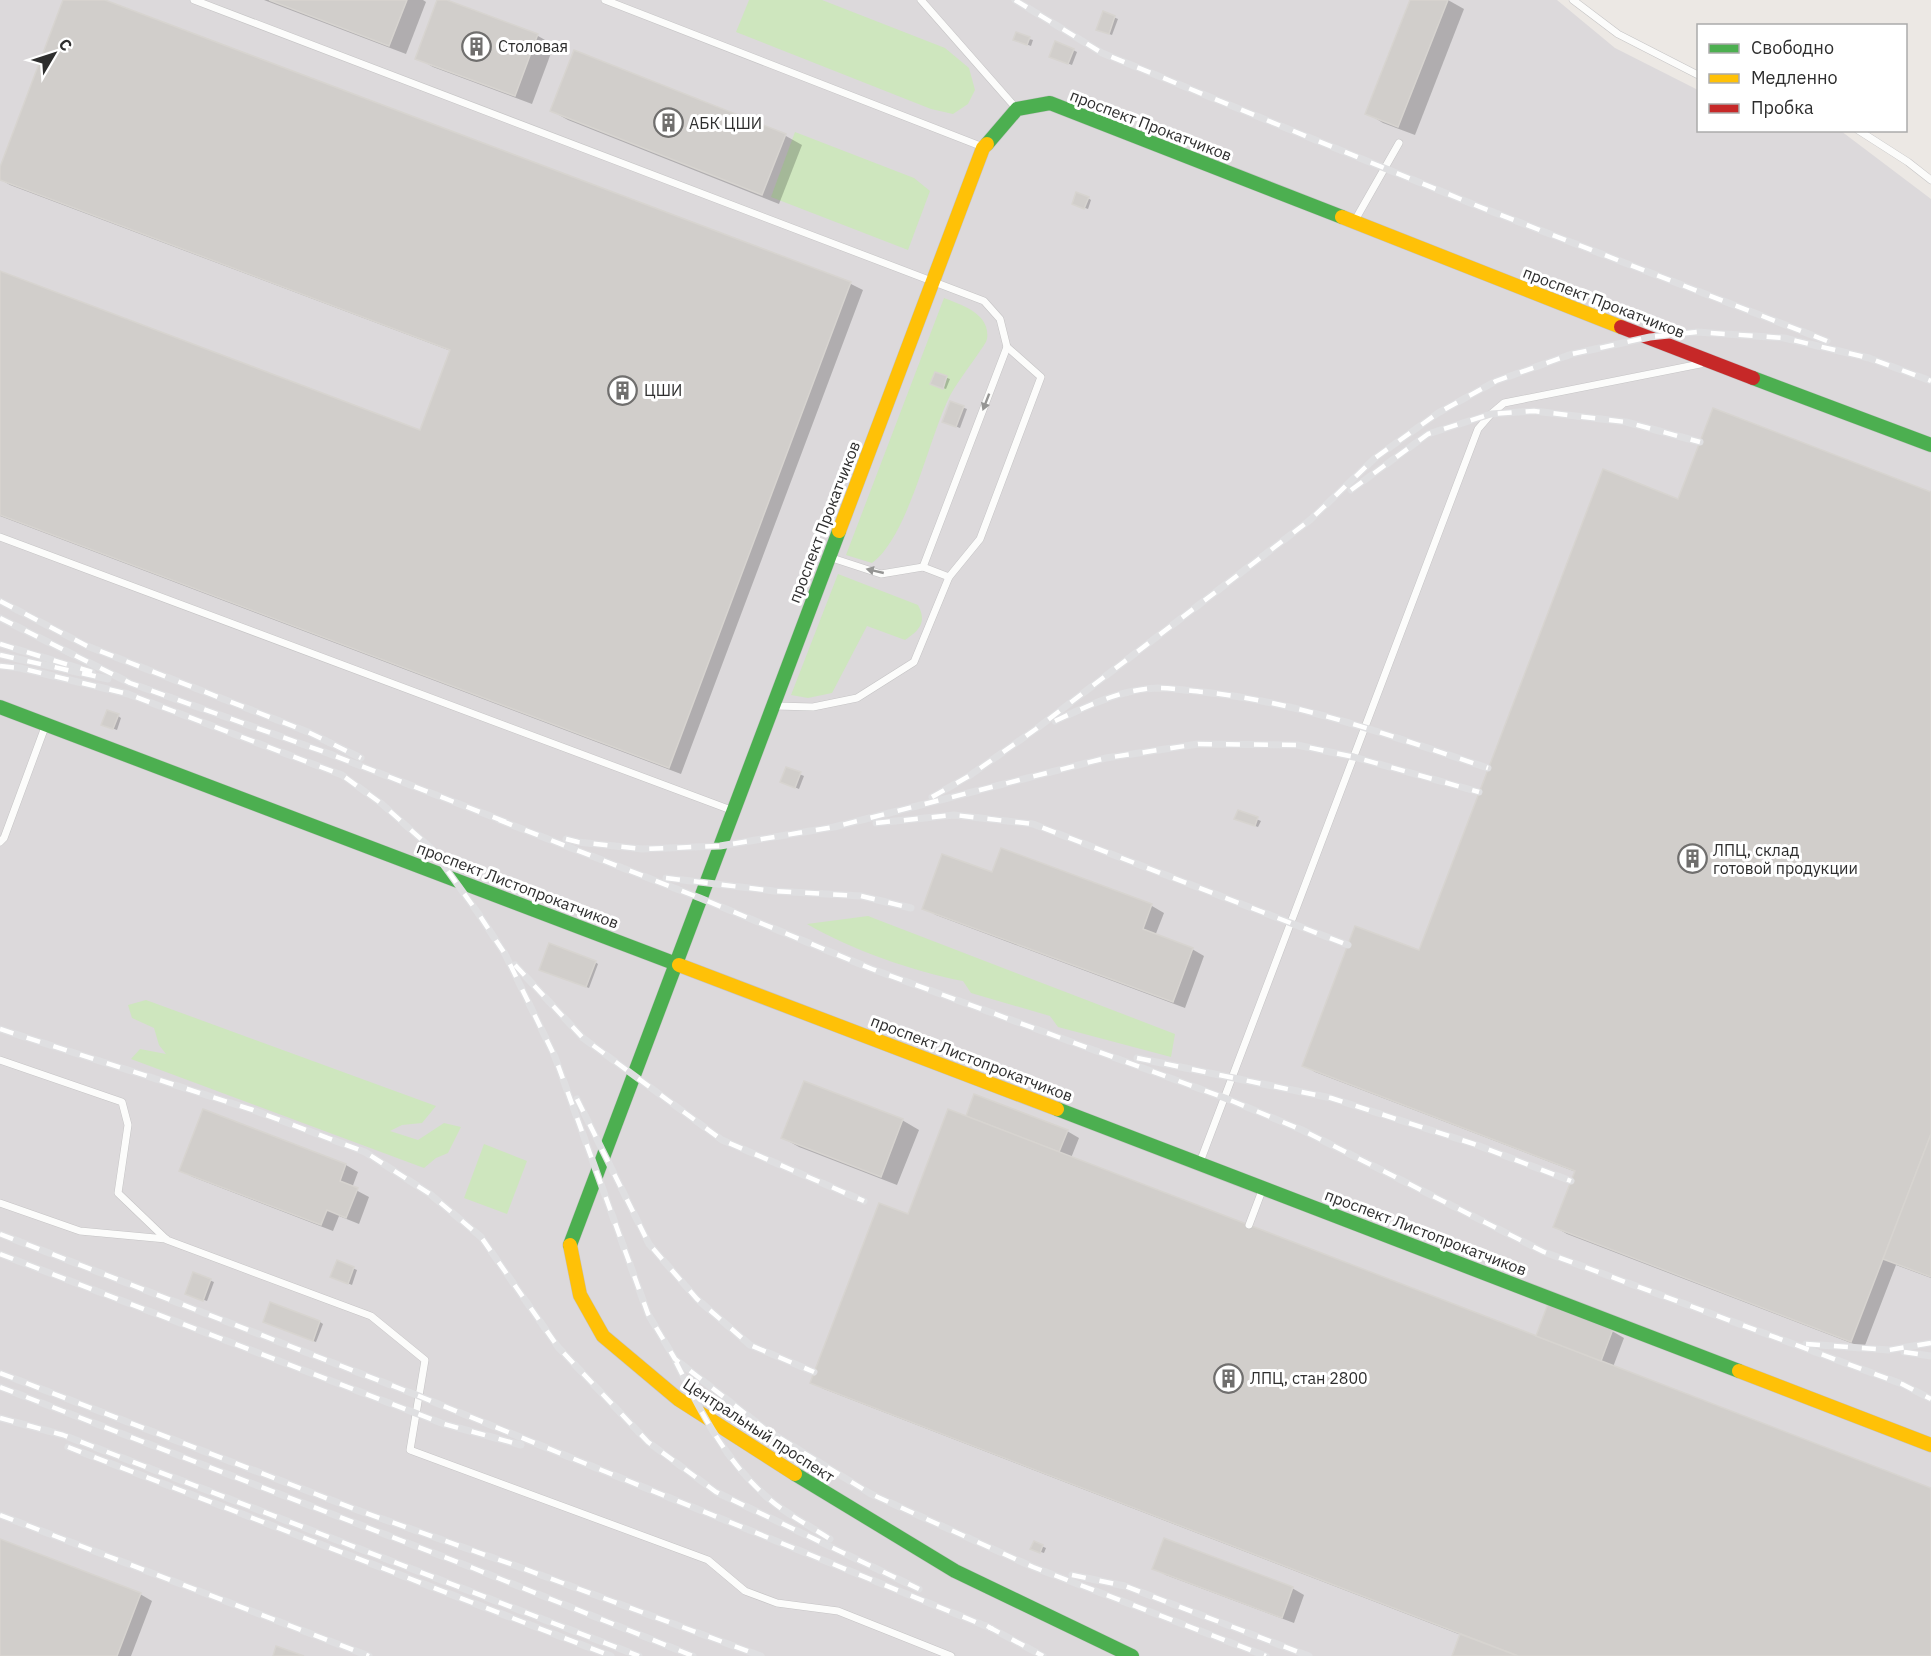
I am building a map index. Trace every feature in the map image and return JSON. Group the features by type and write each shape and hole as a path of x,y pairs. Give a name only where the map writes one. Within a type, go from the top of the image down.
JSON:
{"street":[{"name":"проспект Прокатчиков","path":"676,963 983,148 1017,109 1050,103 1712,362 1931,444"},
{"name":"проспект Листопрокатчиков","path":"0,707 1263,1187 1931,1445"},
{"name":"Центральный проспект","path":"676,963 569,1247 580,1295 603,1336 678,1399 774,1461 955,1571 1132,1656"}],"lane":[{"path":"194,0 933,280 984,301 1000,319 1007,347 1041,377 980,539 949,577 914,662 857,698 813,707 773,706"},
{"path":"605,0 983,148"},
{"path":"921,0 1017,109"},
{"path":"1573,0 1618,34 1697,74"},
{"path":"1861,132 1908,162 1931,180"},
{"path":"1354,222 1399,143"},
{"path":"923,567 1007,347"},
{"path":"1200,1163 1478,429 1504,403 1712,362"},
{"path":"0,537 734,810"},
{"path":"829,557 881,574 923,567 949,577"},
{"path":"0,842 4,838 46,724"},
{"path":"0,1060 122,1102 128,1125 118,1193 167,1239"},
{"path":"1249,1225 1263,1187"},
{"path":"0,1203 80,1231 167,1239 371,1316 425,1360 410,1450 708,1560 745,1591 777,1603 838,1611 951,1656"}],"shaded area":[{"path":"0,0 1557,0 1615,48 1697,89 1697,132 1842,132 1931,199 1931,1656 0,1656"}],"green space":[{"path":"749,0 822,0 945,48 969,68 975,90 968,104 953,114 931,109 736,32"},
{"path":"795,132 914,178 930,191 908,250 771,197"},
{"path":"944,298 967,307 980,317 987,330 986,341 947,402 916,488 896,533 884,551 872,563 846,555"},
{"path":"838,574 918,605 922,621 915,633 905,640 867,626 832,693 808,698 791,695"},
{"path":"868,916 1175,1034 1171,1057 1058,1027 1050,1016 971,993 963,981 924,972 883,958 807,924"},
{"path":"146,1000 436,1106 422,1123 402,1125 390,1131 418,1140 444,1123 461,1127 448,1153 436,1158 424,1168 131,1059 140,1049 166,1054 159,1045 154,1028 132,1018 128,1005"},
{"path":"484,1144 527,1161 507,1214 464,1198"}],"building":[{"name":"ЦШИ","path":"63,0 105,0 851,282 669,768 0,515 0,271 420,430 450,350 0,180 0,167"},
{"path":"269,0 407,0 389,46"},
{"name":"Столовая","path":"437,0 447,0 538,34 515,96 415,59"},
{"path":"1410,0 1448,0 1398,127 1365,114"},
{"path":"1103,11 1115,16 1109,34 1096,30"},
{"path":"1016,32 1030,37 1027,45 1013,40"},
{"path":"1055,41 1074,49 1068,64 1049,57"},
{"name":"АБК ЦШИ","path":"574,50 786,134 762,195 550,111"},
{"path":"1076,192 1089,197 1084,209 1072,204"},
{"path":"935,372 947,376 943,389 930,384"},
{"path":"950,401 964,406 956,427 942,422"},
{"name":"ЛПЦ, склад готовой продукции","path":"1713,408 1931,492 1931,1134 1851,1342 1553,1227 1575,1171 1302,1066 1355,926 1419,950 1603,469 1678,499"},
{"path":"107,710 119,714 113,729 101,725"},
{"path":"786,767 801,772 795,788 780,782"},
{"path":"1238,810 1258,817 1255,826 1234,819"},
{"path":"1001,848 1152,904 1143,929 1193,948 1173,1002 922,909 942,854 992,872"},
{"path":"549,943 596,961 586,987 539,970"},
{"path":"804,1081 903,1119 881,1177 781,1138"},
{"path":"974,1094 1068,1130 1059,1152 966,1116"},
{"path":"203,1109 346,1164 340,1181 358,1188 346,1218 327,1210 321,1225 179,1171"},
{"name":"ЛПЦ, стан 2800","path":"948,1109 1931,1488 1931,1656 1518,1656 810,1383 879,1203 908,1214"},
{"path":"1931,1134 1931,1277 1883,1259"},
{"path":"337,1260 354,1267 348,1284 330,1277"},
{"path":"193,1272 211,1279 203,1301 185,1294"},
{"path":"270,1302 320,1321 313,1341 263,1322"},
{"path":"1548,1304 1613,1329 1601,1361 1536,1336"},
{"path":"1164,1538 1293,1587 1282,1618 1152,1569"},
{"path":"0,1539 141,1593 117,1656 0,1656"},
{"path":"1034,1541 1043,1545 1040,1553 1030,1549"},
{"path":"1460,1634 1518,1656 1452,1656"},
{"path":"276,1646 304,1656 273,1656"}],"railway":[{"path":"1015,0 1102,53 1475,205 1827,341"},
{"path":"932,797 969,776 1036,729 1310,520 1375,458 1438,413 1496,381 1572,354 1650,337 1697,332 1784,338 1869,358 1931,381"},
{"path":"1351,490 1428,434 1491,414 1534,411 1626,422 1700,442"},
{"path":"0,601 87,646 308,732 361,758"},
{"path":"0,618 130,683 330,754 506,822"},
{"path":"0,644 92,672"},
{"path":"0,655 108,679"},
{"path":"0,666 20,668 128,694 342,775 382,804 432,849 505,954 555,1057 648,1314 675,1359 765,1429 871,1494 1033,1567 1266,1656"},
{"path":"1055,721 1105,699 1131,691 1169,688 1240,697 1348,722 1488,768"},
{"path":"566,839 642,849 720,846 834,827 1106,758 1198,744 1297,745 1354,757 1479,792"},
{"path":"876,823 954,815 1033,824 1348,945"},
{"path":"499,820 700,898 872,969 1225,1098 1302,1130 1544,1252 1902,1384 1931,1399"},
{"path":"666,878 774,891 861,896 911,908"},
{"path":"515,965 583,1038 722,1140 864,1201"},
{"path":"0,1029 253,1110 365,1152 430,1194 481,1237 558,1347 648,1442 716,1492 919,1589"},
{"path":"1137,1058 1331,1098 1474,1144 1571,1181"},
{"path":"577,1099 649,1244 697,1299 750,1345 814,1372"},
{"path":"0,1234 419,1396 993,1629"},
{"path":"0,1254 444,1424 521,1445"},
{"path":"1806,1344 1889,1350 1931,1343"},
{"path":"1904,1352 1931,1356"},
{"path":"676,1362 715,1435 739,1468 775,1504 830,1539"},
{"path":"0,1373 360,1511 761,1656"},
{"path":"0,1387 473,1568 693,1656"},
{"path":"0,1418 63,1435 639,1656"},
{"path":"68,1447 611,1656"},
{"path":"0,1515 369,1656"},
{"path":"1072,1575 1125,1586 1309,1656"},
{"path":"987,1626 1043,1656"}],"traffic: fast":[{"path":"987,144 1017,109 1050,103 1342,217"},
{"path":"1753,378 1931,445"},
{"path":"570,1245 839,531"},
{"path":"0,707 679,965"},
{"path":"1057,1109 1739,1371"},
{"path":"795,1474 955,1571 1132,1656"}],"traffic: slow":[{"path":"839,531 983,148 987,144"},
{"path":"1342,217 1621,327"},
{"path":"679,965 1057,1109"},
{"path":"570,1245 580,1295 603,1336 678,1399 795,1474"},
{"path":"1739,1371 1931,1445"}],"traffic: jam":[{"path":"1621,327 1753,378"}],"place":[{"name":"Столовая","path":"477,46"},
{"name":"АБК ЦШИ","path":"668,123"},
{"name":"ЦШИ","path":"623,390"},
{"name":"ЛПЦ, склад готовой продукции","path":"1692,859"},
{"name":"ЛПЦ, стан 2800","path":"1229,1378"}]}
